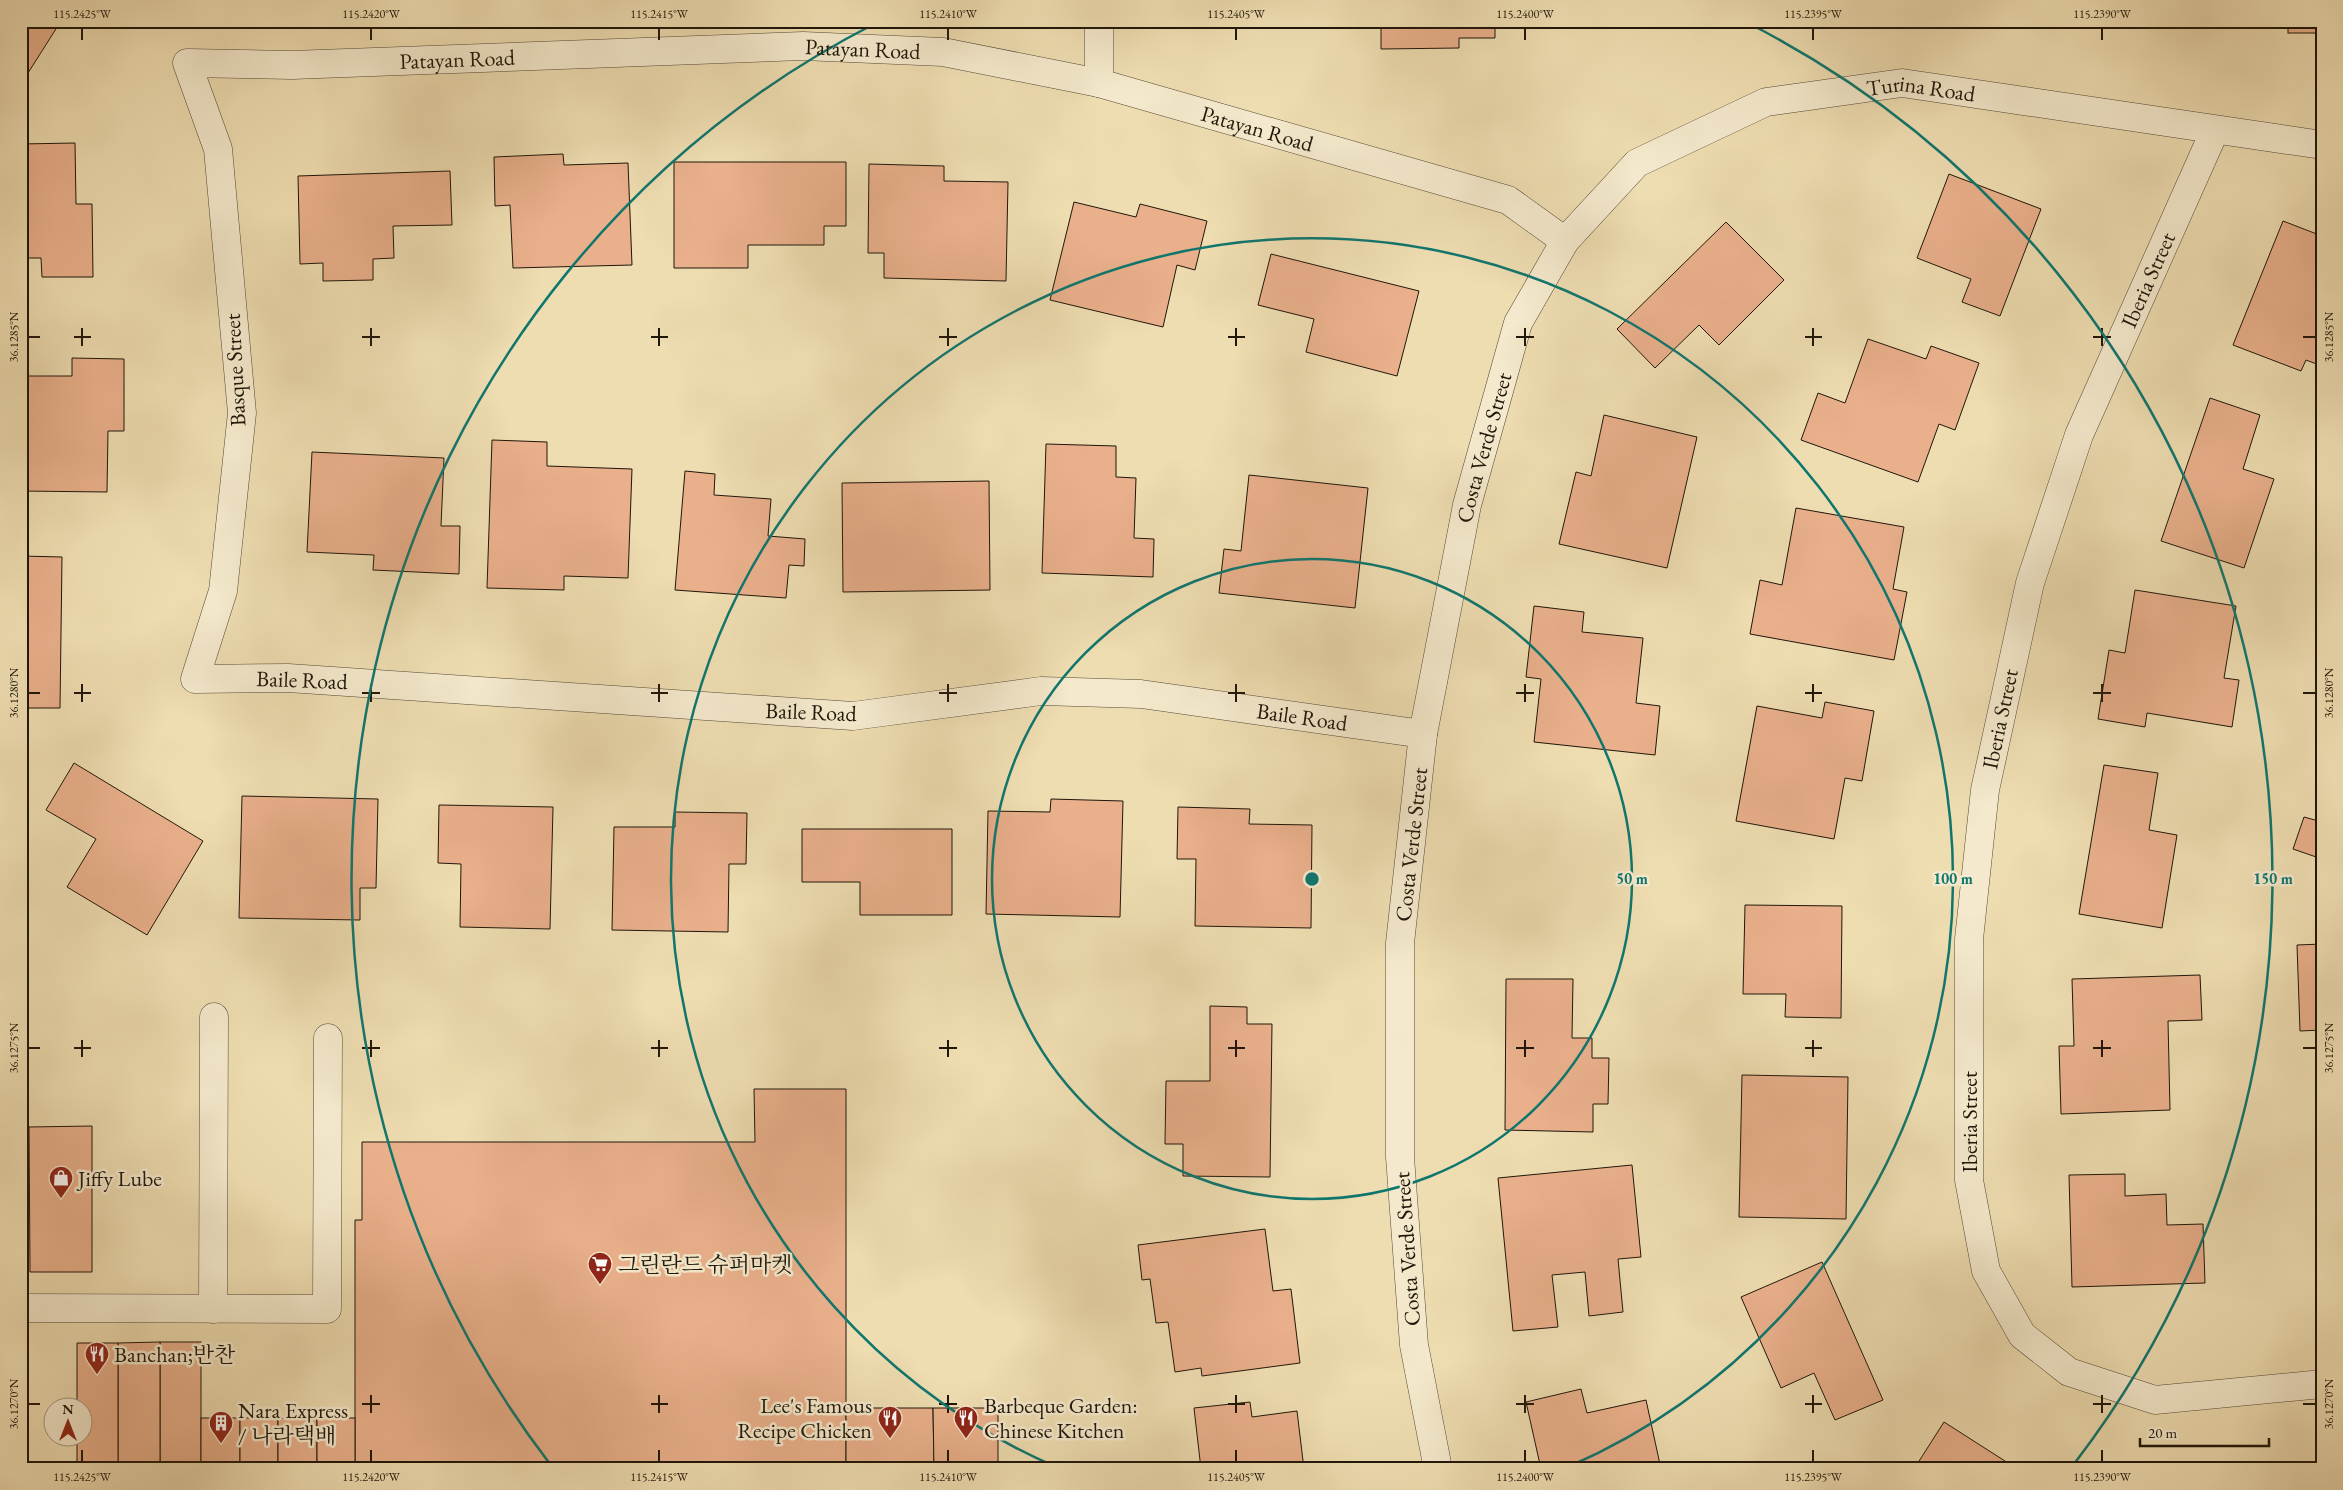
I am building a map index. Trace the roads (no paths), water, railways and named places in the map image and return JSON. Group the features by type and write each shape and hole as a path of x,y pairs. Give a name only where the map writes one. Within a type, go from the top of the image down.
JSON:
{"street":[{"path":"1099,21 1099,83"},
{"name":"Patayan Road","path":"187,63 292,65 803,46 943,52 1099,83 1508,200 1565,241"},
{"name":"Basque Street","path":"187,63 218,149 242,413 222,591 195,679"},
{"name":"Turina Road","path":"1565,241 1637,163 1766,102 1902,83 2322,145"},
{"name":"Iberia Street","path":"2216,130 2079,435 2030,583 1985,790 1969,939 1968,1180 1986,1271 2022,1335 2070,1372 2155,1400 2322,1384"},
{"name":"Costa Verde Street","path":"1438,1469 1414,1345 1400,1156 1400,943 1423,734 1466,505 1518,323 1565,241"},
{"name":"Baile Road","path":"195,679 288,678 853,716 1041,691 1140,694 1423,734"},
{"path":"213,1309 214,1017"},
{"path":"21,1308 327,1309 328,1038"}],"place":[{"name":"Jiffy Lube","path":"61,1199"},
{"name":"그린란드 슈퍼마켓","path":"600,1285"},
{"name":"Banchan;반찬","path":"97,1375"},
{"name":"Lee's Famous Recipe Chicken","path":"890,1439"},
{"name":"Barbeque Garden: Chinese Kitchen","path":"966,1439"},
{"name":"Nara Express / 나라택배","path":"221,1444"}]}
